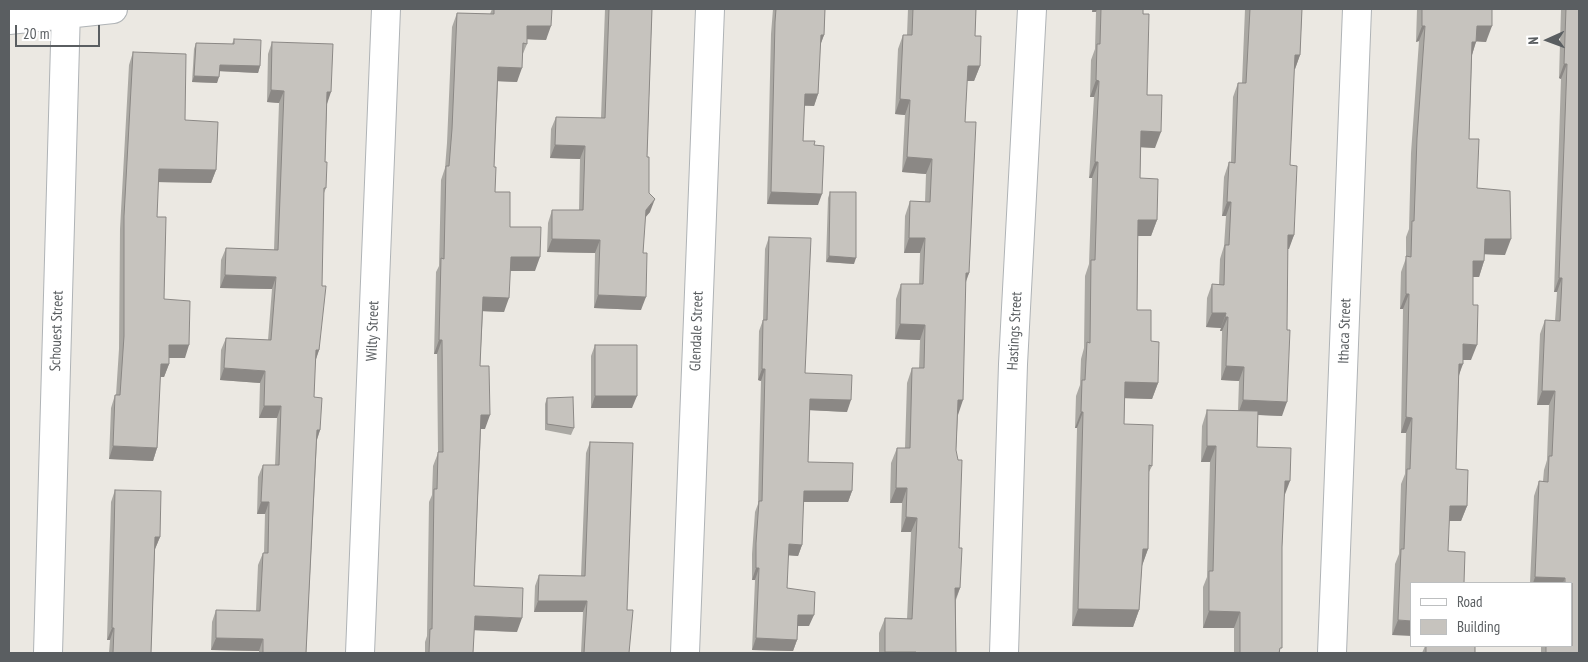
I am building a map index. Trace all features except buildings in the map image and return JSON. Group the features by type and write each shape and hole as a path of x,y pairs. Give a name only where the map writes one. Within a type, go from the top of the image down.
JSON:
{"street":[{"path":"9,20 66,11 114,9"},
{"name":"Wilty Street","path":"360,653 386,9"},
{"name":"Glendale Street","path":"685,653 710,9"},
{"name":"Hastings Street","path":"1004,653 1013,364 1032,9"},
{"name":"Ithaca Street","path":"1332,653 1357,9"},
{"name":"Schouest Street","path":"48,653 66,11"}]}
